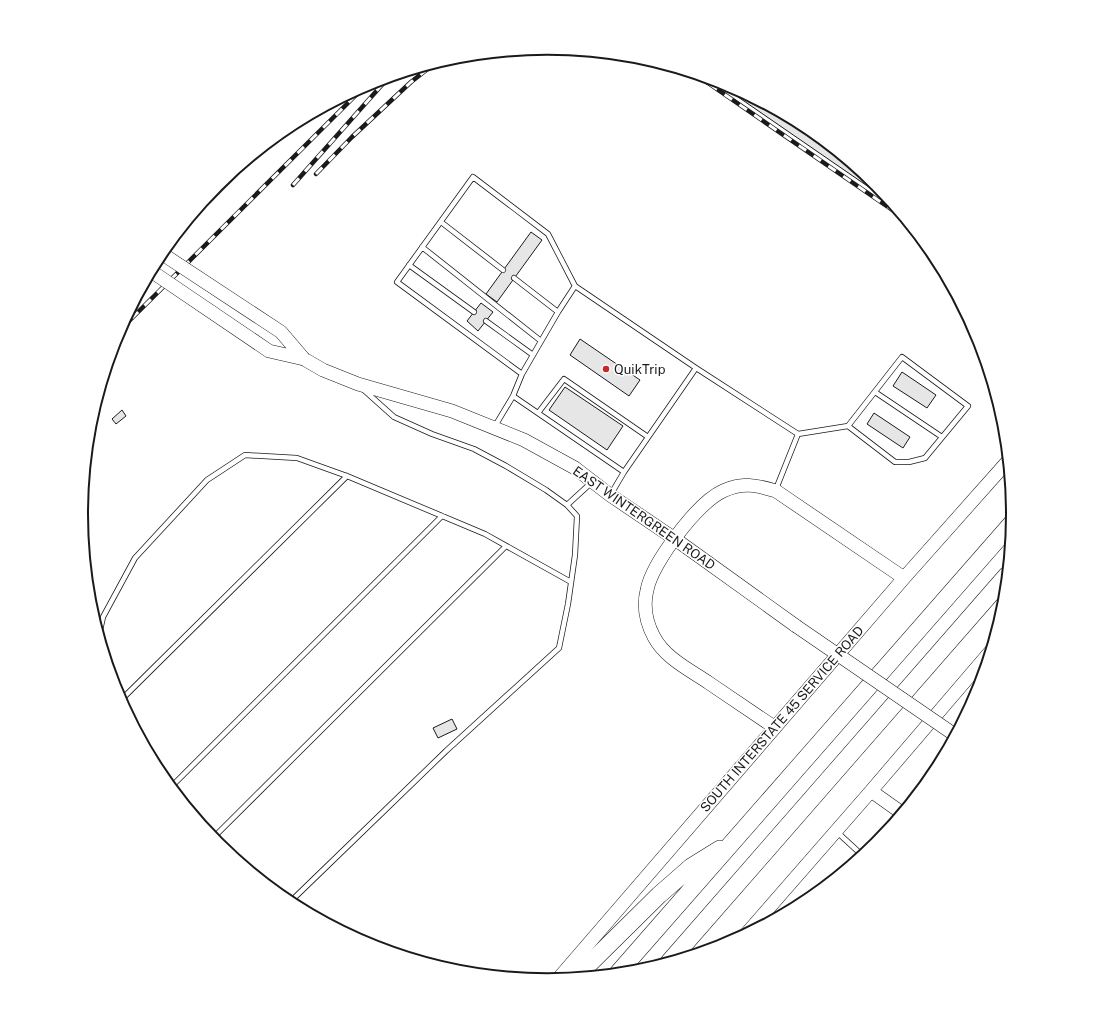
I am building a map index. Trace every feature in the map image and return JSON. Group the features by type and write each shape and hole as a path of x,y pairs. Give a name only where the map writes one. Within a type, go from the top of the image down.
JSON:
{"highway":[{"path":"624,966 1005,531"},
{"path":"676,954 1001,582"},
{"path":"582,972 659,895 691,867 737,838"}],"main road":[{"path":"167,257 281,332 304,359"},
{"path":"155,274 269,351 304,359"},
{"name":"EAST WINTERGREEN ROAD","path":"304,359 324,370 358,384 452,411 524,440 575,468 610,495 675,539 796,626 951,732"},
{"name":"SOUTH INTERSTATE 45 SERVICE ROAD","path":"564,972 774,727 1003,466"},
{"path":"774,727 675,660 660,647 648,624 645,610 647,590 654,572 691,517 710,498 723,491 747,484 776,491 904,578"},
{"path":"756,923 982,661"},
{"path":"871,791 898,810"}],"lane":[{"path":"522,374 397,282 473,176 548,234 575,286 696,368 798,434 848,426 902,357 968,406 925,458 909,462 895,462 848,426"},
{"path":"441,222 503,270"},
{"path":"422,248 541,342"},
{"path":"409,265 474,312"},
{"path":"514,278 558,312"},
{"path":"494,428 513,396 522,374 575,286"},
{"path":"486,321 533,355"},
{"path":"610,495 624,472 696,368"},
{"path":"538,413 564,379 648,437"},
{"path":"295,898 446,751 559,648 575,555 578,516 567,505 513,470 474,449 432,434 394,417 358,384"},
{"path":"875,392 942,437"},
{"path":"513,396 624,472"},
{"path":"776,491 798,434"},
{"path":"102,623 103,617 135,558 207,480 245,455 297,458 347,476 485,534 571,582"},
{"path":"125,696 347,476"},
{"path":"567,505 593,482"},
{"path":"175,783 442,516"},
{"path":"217,834 506,546"},
{"path":"836,830 858,851"}],"building":[{"path":"737,96 776,116 802,132 850,169 873,190"},
{"path":"531,232 542,240 497,302 486,294"},
{"path":"481,303 493,312 478,331 467,321"},
{"path":"580,339 640,380 629,396 570,355"},
{"path":"902,372 936,395 927,408 893,386"},
{"name":"QuikTrip","path":"565,387 623,426 607,450 549,410"},
{"path":"122,410 126,416 116,424 112,419"},
{"path":"874,413 910,437 903,448 867,424"},
{"path":"452,719 457,729 438,738 433,728"}],"railway":[{"path":"316,174 352,137 423,72"},
{"path":"293,185 381,86"},
{"path":"712,86 889,208"},
{"path":"132,318 353,98"}],"place":[{"name":"QuikTrip","path":"606,369"}]}
